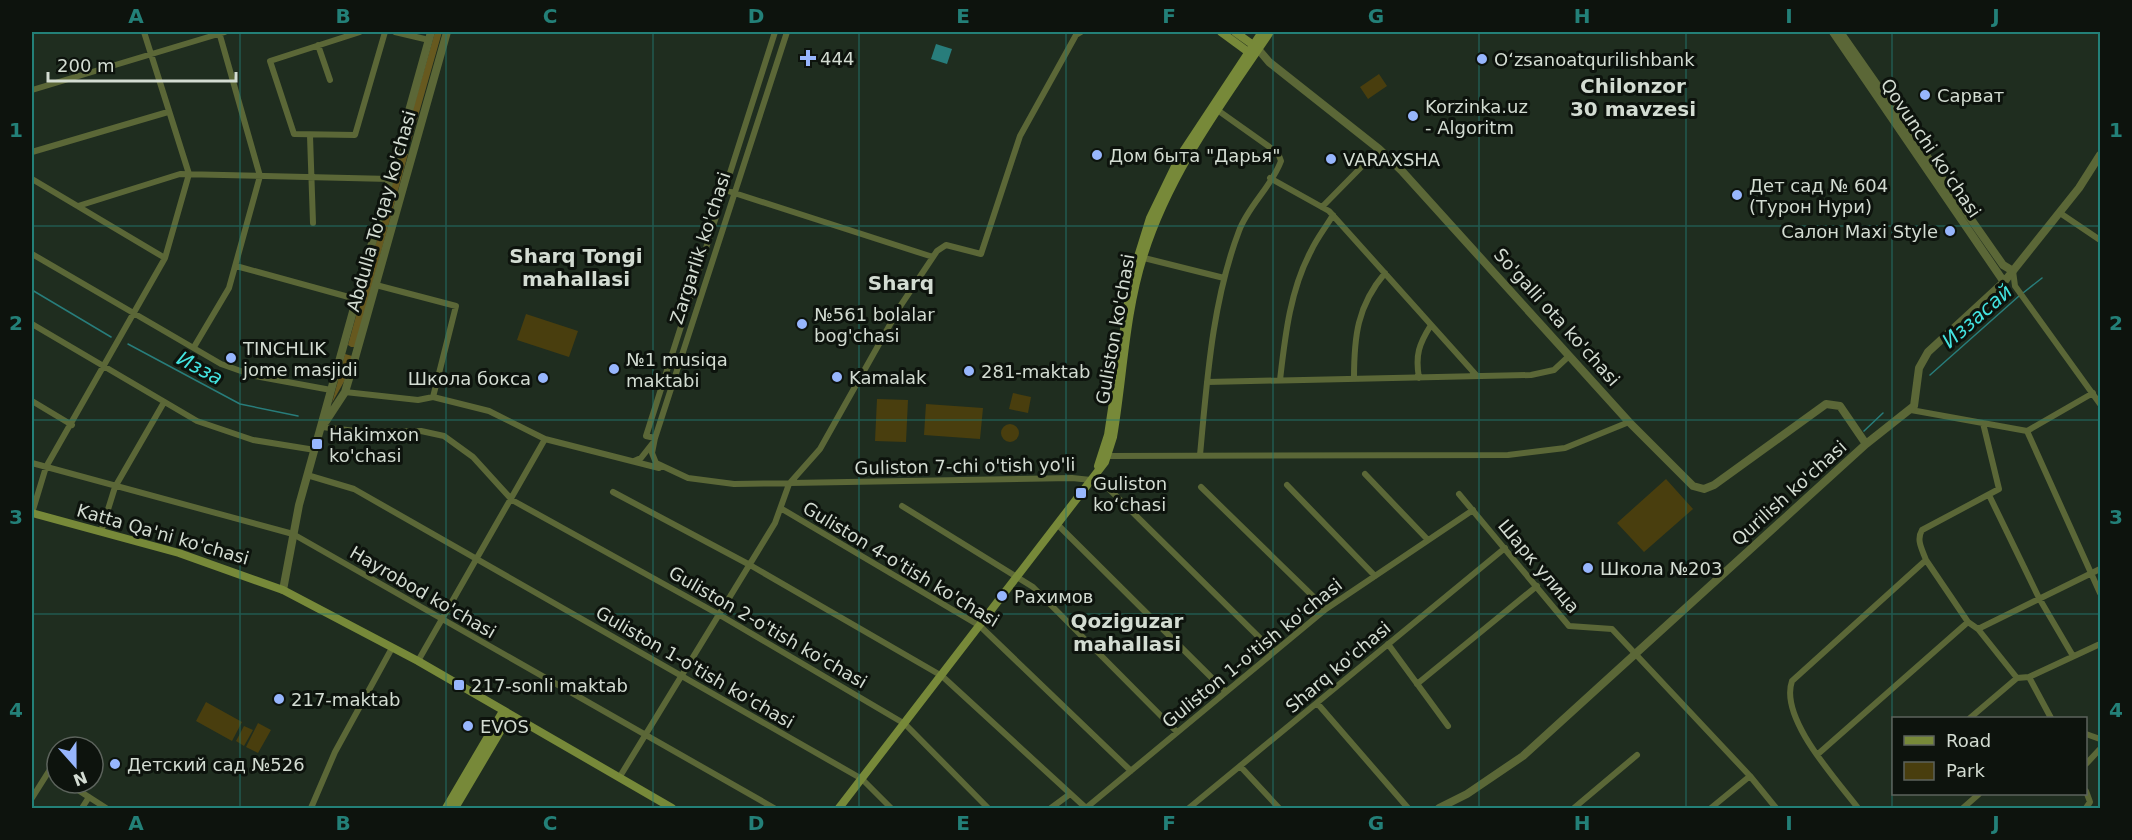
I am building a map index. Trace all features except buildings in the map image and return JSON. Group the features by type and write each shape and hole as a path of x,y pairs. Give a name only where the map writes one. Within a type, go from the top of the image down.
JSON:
{"main road":[{"name":"So'galli ota ko'chasi","path":"1221,32 1253,51"},
{"name":"So'galli ota ko'chasi","path":"1235,32 1253,51"},
{"name":"Guliston ko'chasi","path":"1090,480 1101,459 1108,435 1128,297 1140,257 1177,174 1215,109 1253,51 1262,32"},
{"name":"Guliston ko'chasi","path":"1253,51 1270,32"},
{"name":"Guliston ko'chasi","path":"839,808 1108,456 1140,257"},
{"name":"Katta Qa'ni ko'chasi","path":"32,513 222,567 283,590 418,661 672,808"},
{"path":"446,808 506,713"},
{"path":"455,808 506,713"}],"street":[{"path":"32,513 46,467 72,425 165,258 189,174 144,32"},
{"path":"32,90 221,32 260,176 229,288 194,346"},
{"path":"360,32 270,61 294,134 355,135 385,32"},
{"path":"395,32 430,36"},
{"name":"Abdulla To'qay ko'chasi","path":"322,427 345,392 447,32"},
{"name":"Zargarlik ko'chasi","path":"775,32 646,436 655,438 787,32"},
{"path":"619,778 679,676 750,565 782,509 789,484 820,449 895,315 933,257 946,244 981,254 1020,136 1076,35 1082,32"},
{"name":"Qovunchi ko'chasi","path":"1833,32 2004,282"},
{"name":"Qovunchi ko'chasi","path":"1840,32 2003,265 2013,271"},
{"name":"Abdulla To'qay ko'chasi","path":"283,590 307,475 430,36"},
{"path":"318,45 330,80"},
{"name":"So'galli ota ko'chasi","path":"1253,51 1379,149 1629,422 1688,482 1700,489 1714,485 1820,407 1833,403 1840,406 1849,417 1866,444"},
{"path":"1200,456 1207,382 1224,278 1239,229 1281,164 1279,155 1215,109"},
{"path":"32,152 168,112"},
{"path":"310,136 313,223"},
{"path":"399,146 414,150"},
{"path":"1323,207 1379,149"},
{"path":"2093,393 2027,431 1911,410 1917,401 1919,368 1928,352 2004,282 2099,161"},
{"path":"78,206 180,174 390,179"},
{"path":"1270,178 1323,207 1333,215 1477,376"},
{"path":"32,179 165,258"},
{"path":"724,190 933,257"},
{"path":"2060,213 2100,240"},
{"path":"1280,380 1286,329 1296,292 1310,252 1333,215"},
{"path":"32,254 194,346 221,364 255,376 331,390"},
{"path":"1140,257 1224,278"},
{"path":"236,266 356,299"},
{"path":"2013,271 2019,291 2100,404"},
{"path":"1353,379 1358,324 1369,291 1384,273"},
{"path":"2004,282 2019,291"},
{"path":"376,285 456,306 432,397"},
{"path":"32,324 197,422 234,435 315,450"},
{"path":"1419,378 1416,360 1419,343 1431,325"},
{"path":"342,348 349,353 357,352"},
{"path":"1207,382 1531,375 1554,370 1569,356"},
{"name":"Guliston 7-chi o'tish yo'li","path":"345,392 418,400 432,397 489,411 545,438 626,461 662,468 688,478 716,483 789,484 1072,478 1090,480 1108,488 1274,652"},
{"path":"32,401 72,425"},
{"path":"101,532 115,487 164,404"},
{"name":"Qurilish ko'chasi","path":"1439,808 1467,794 1523,756 1634,652 1866,444 1911,410"},
{"path":"1108,456 1508,455 1564,448 1629,422"},
{"path":"1983,423 1999,489 1922,530 1920,544 1926,560 1968,622 1978,629 2017,678"},
{"name":"Guliston 2-o'tish ko'chasi","path":"322,427 364,432 421,431 444,436 473,457 512,500 718,614 905,724 988,808"},
{"path":"2027,431 2100,593"},
{"path":"418,661 512,500 545,438"},
{"path":"626,461 639,460 655,438"},
{"path":"655,438 653,458 662,468"},
{"name":"Hayrobod ko'chasi","path":"32,463 293,534 774,808"},
{"path":"1365,474 1428,540"},
{"name":"Guliston 1-o'tish ko'chasi","path":"307,475 354,489 478,559 862,779 891,808"},
{"path":"1287,485 1376,576"},
{"path":"1201,488 1326,609"},
{"path":"613,492 750,565 942,676 1086,808"},
{"name":"Шарк улица","path":"1459,494 1569,626 1612,628 1750,776 1776,808"},
{"path":"1989,495 2039,598 2073,656"},
{"path":"902,506 1018,575 1033,587 1177,732"},
{"name":"Guliston 4-o'tish ko'chasi","path":"782,509 980,626 1131,771"},
{"name":"Guliston 1-o'tish ko'chasi","path":"1086,808 1326,609 1473,510"},
{"path":"1057,524 1226,692"},
{"name":"Sharq ko'chasi","path":"1190,808 1505,548"},
{"path":"1858,808 1818,754 1792,709 1789,690 1792,681 1926,560"},
{"path":"1978,629 2100,569"},
{"path":"1417,684 1536,586"},
{"path":"1818,754 1968,622"},
{"path":"1388,644 1448,726"},
{"path":"1971,717 2017,678 2029,677 2100,644"},
{"path":"311,808 335,752 392,648"},
{"path":"2029,677 2050,717"},
{"path":"1317,703 1408,808"},
{"path":"2087,762 2100,749"},
{"path":"1574,808 1637,755"},
{"path":"1240,766 1279,808"},
{"path":"1711,808 1750,776"},
{"path":"32,798 45,777"},
{"path":"1051,808 1070,794"},
{"path":"86,795 106,808"},
{"path":"1963,808 1978,795"},
{"path":"82,808 89,797"}],"green space":[{"path":"1379,74 1387,86 1368,99 1360,87"},
{"path":"526,314 578,331 569,357 517,340"},
{"path":"1013,393 1031,397 1028,413 1009,409"},
{"path":"877,399 908,400 906,442 875,441"},
{"path":"926,404 983,408 980,439 924,435"},
{"path":"1006,424 1014,424 1019,429 1017,440 1006,442 1001,437 1001,429"},
{"path":"1666,479 1693,509 1644,552 1617,523"},
{"path":"206,702 242,722 232,741 196,721"},
{"path":"258,723 271,730 258,753 246,747"},
{"path":"244,726 253,730 244,746 236,741"}],"shaded area":[{"path":"435,32 442,32 411,141 407,142 404,140"},
{"path":"401,152 408,154 355,347 351,347 348,345"},
{"path":"345,354 352,356 345,380 332,403"}],"water":[{"path":"936,44 952,49 947,64 931,59"}],"waterway":[{"name":"Иззасай","path":"2023,293 2042,278"},
{"name":"Изза","path":"32,290 111,337"},
{"name":"Иззасай","path":"1930,375 2019,296"},
{"name":"Изза","path":"128,344 240,404 298,416"},
{"name":"Иззасай","path":"1864,431 1883,413"}],"place":[{"name":"444","path":"808,58"},
{"name":"Oʻzsanoatqurilishbank","path":"1482,59"},
{"name":"Сарват","path":"1925,95"},
{"name":"Korzinka.uz - Algoritm","path":"1413,116"},
{"name":"Дом быта \"Дарья\"","path":"1097,155"},
{"name":"VARAXSHA","path":"1331,159"},
{"name":"Дет сад № 604 (Турон Нури)","path":"1737,195"},
{"name":"Салон Maxi Style","path":"1950,231"},
{"name":"№561 bolalar bog'chasi","path":"802,324"},
{"name":"TINCHLIK jome masjidi","path":"231,358"},
{"name":"№1 musiqa maktabi","path":"614,369"},
{"name":"281-maktab","path":"969,371"},
{"name":"Kamalak","path":"837,377"},
{"name":"Школа бокса","path":"543,378"},
{"name":"Hakimxon ko'chasi","path":"317,444"},
{"name":"Guliston koʻchasi","path":"1081,493"},
{"name":"Школа №203","path":"1588,568"},
{"name":"Рахимов","path":"1002,596"},
{"name":"217-sonli maktab","path":"459,685"},
{"name":"217-maktab","path":"279,699"},
{"name":"EVOS","path":"468,726"},
{"name":"Детский сад №526","path":"115,764"}],"district":[{"name":"Chilonzor 30 mavzesi","path":"1633,98"},
{"name":"Sharq Tongi mahallasi","path":"576,268"},
{"name":"Sharq","path":"901,283"},
{"name":"Qoziguzar mahallasi","path":"1127,632"}]}
